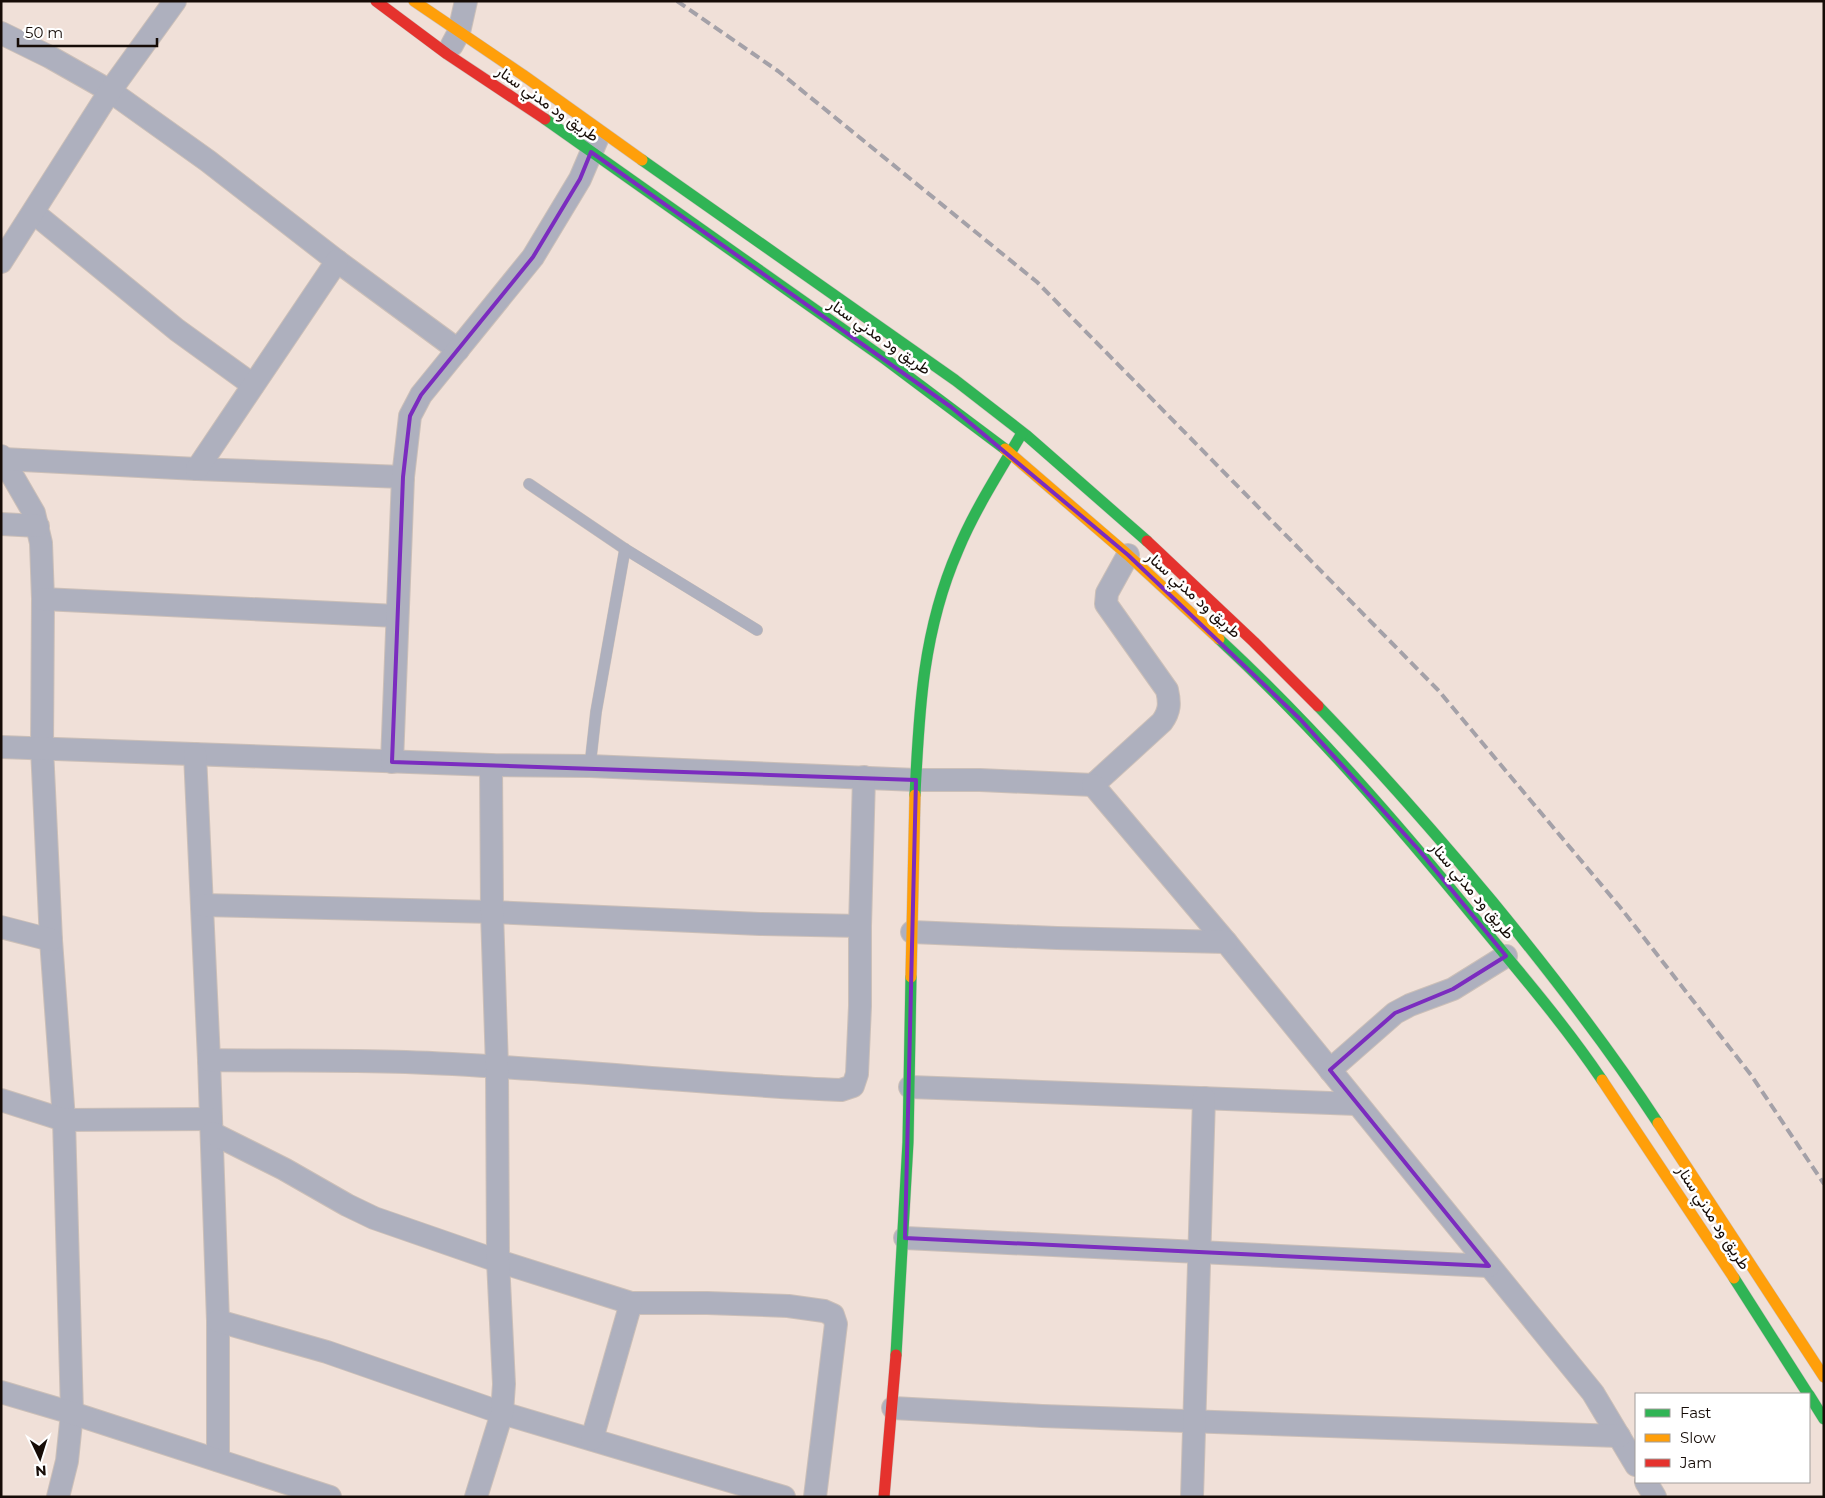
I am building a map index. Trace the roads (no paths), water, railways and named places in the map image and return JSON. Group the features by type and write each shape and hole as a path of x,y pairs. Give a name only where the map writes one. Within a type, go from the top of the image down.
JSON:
{"main road":[{"name":"طريق ود مدني سنار","path":"376,1 447,54 521,102 893,364 951,407 1010,454 1128,554 1243,661 1300,719 1418,849 1577,1043 1702,1228 1807,1393"},
{"name":"طريق ود مدني سنار","path":"414,1 535,84 963,386 1022,432 1083,484 1260,646 1369,760 1480,887 1572,1001 1628,1078 1824,1377"},
{"path":"884,1497 893,1408 905,1238 916,780 922,695 930,633 943,591 963,538 1022,432"},
{"name":"طريق ود مدني سنار","path":"1810,1398 1824,1419"}],"street":[{"path":"1,262 34,214 110,91 175,1"},
{"path":"447,54 459,32 466,1"},
{"path":"1,33 50,57 110,91 208,161 337,261 458,350"},
{"path":"392,762 403,477 410,416 421,395 533,257 580,179 601,131"},
{"path":"34,214 177,330 253,385"},
{"path":"197,469 337,261"},
{"path":"2,457 197,469 403,477"},
{"path":"2,457 34,513 41,543 43,599 42,748 64,1120 72,1413 67,1461 58,1497"},
{"path":"1,524 38,526"},
{"path":"1,747 1093,785 1162,722 1169,712 1170,701 1167,690 1106,604 1107,593 1128,554"},
{"path":"43,599 397,616"},
{"path":"195,754 210,1060 218,1321 218,1460"},
{"path":"476,1497 502,1413 504,1384 498,1261 497,1067 490,765"},
{"path":"210,1060 406,1062 751,1086 841,1090 853,1086 857,1074 860,1006 864,777"},
{"path":"1093,785 1226,942 1593,1393 1635,1463"},
{"path":"202,905 492,912 760,924 860,926"},
{"path":"1,926 52,940"},
{"path":"912,932 1226,942"},
{"path":"1330,1070 1395,1013 1410,1005 1453,989 1506,956"},
{"path":"910,1087 1357,1104"},
{"path":"1192,1497 1204,1098"},
{"path":"1,1100 64,1120 211,1126 347,1205 374,1218 498,1261 631,1303 706,1303 788,1306 824,1310 833,1315 836,1324 815,1497"},
{"path":"905,1238 1489,1266"},
{"path":"592,1439 631,1303"},
{"path":"218,1321 327,1352 502,1413 784,1497"},
{"path":"1,1392 72,1413 330,1497"},
{"path":"893,1408 1042,1416 1619,1436"},
{"path":"1647,1483 1655,1497"}],"lane":[{"path":"529,484 625,548 757,630"},
{"path":"590,766 596,712 625,548"}],"railway":[{"path":"677,1 778,71 1037,282 1438,690 1620,907 1751,1075 1824,1184"}]}
